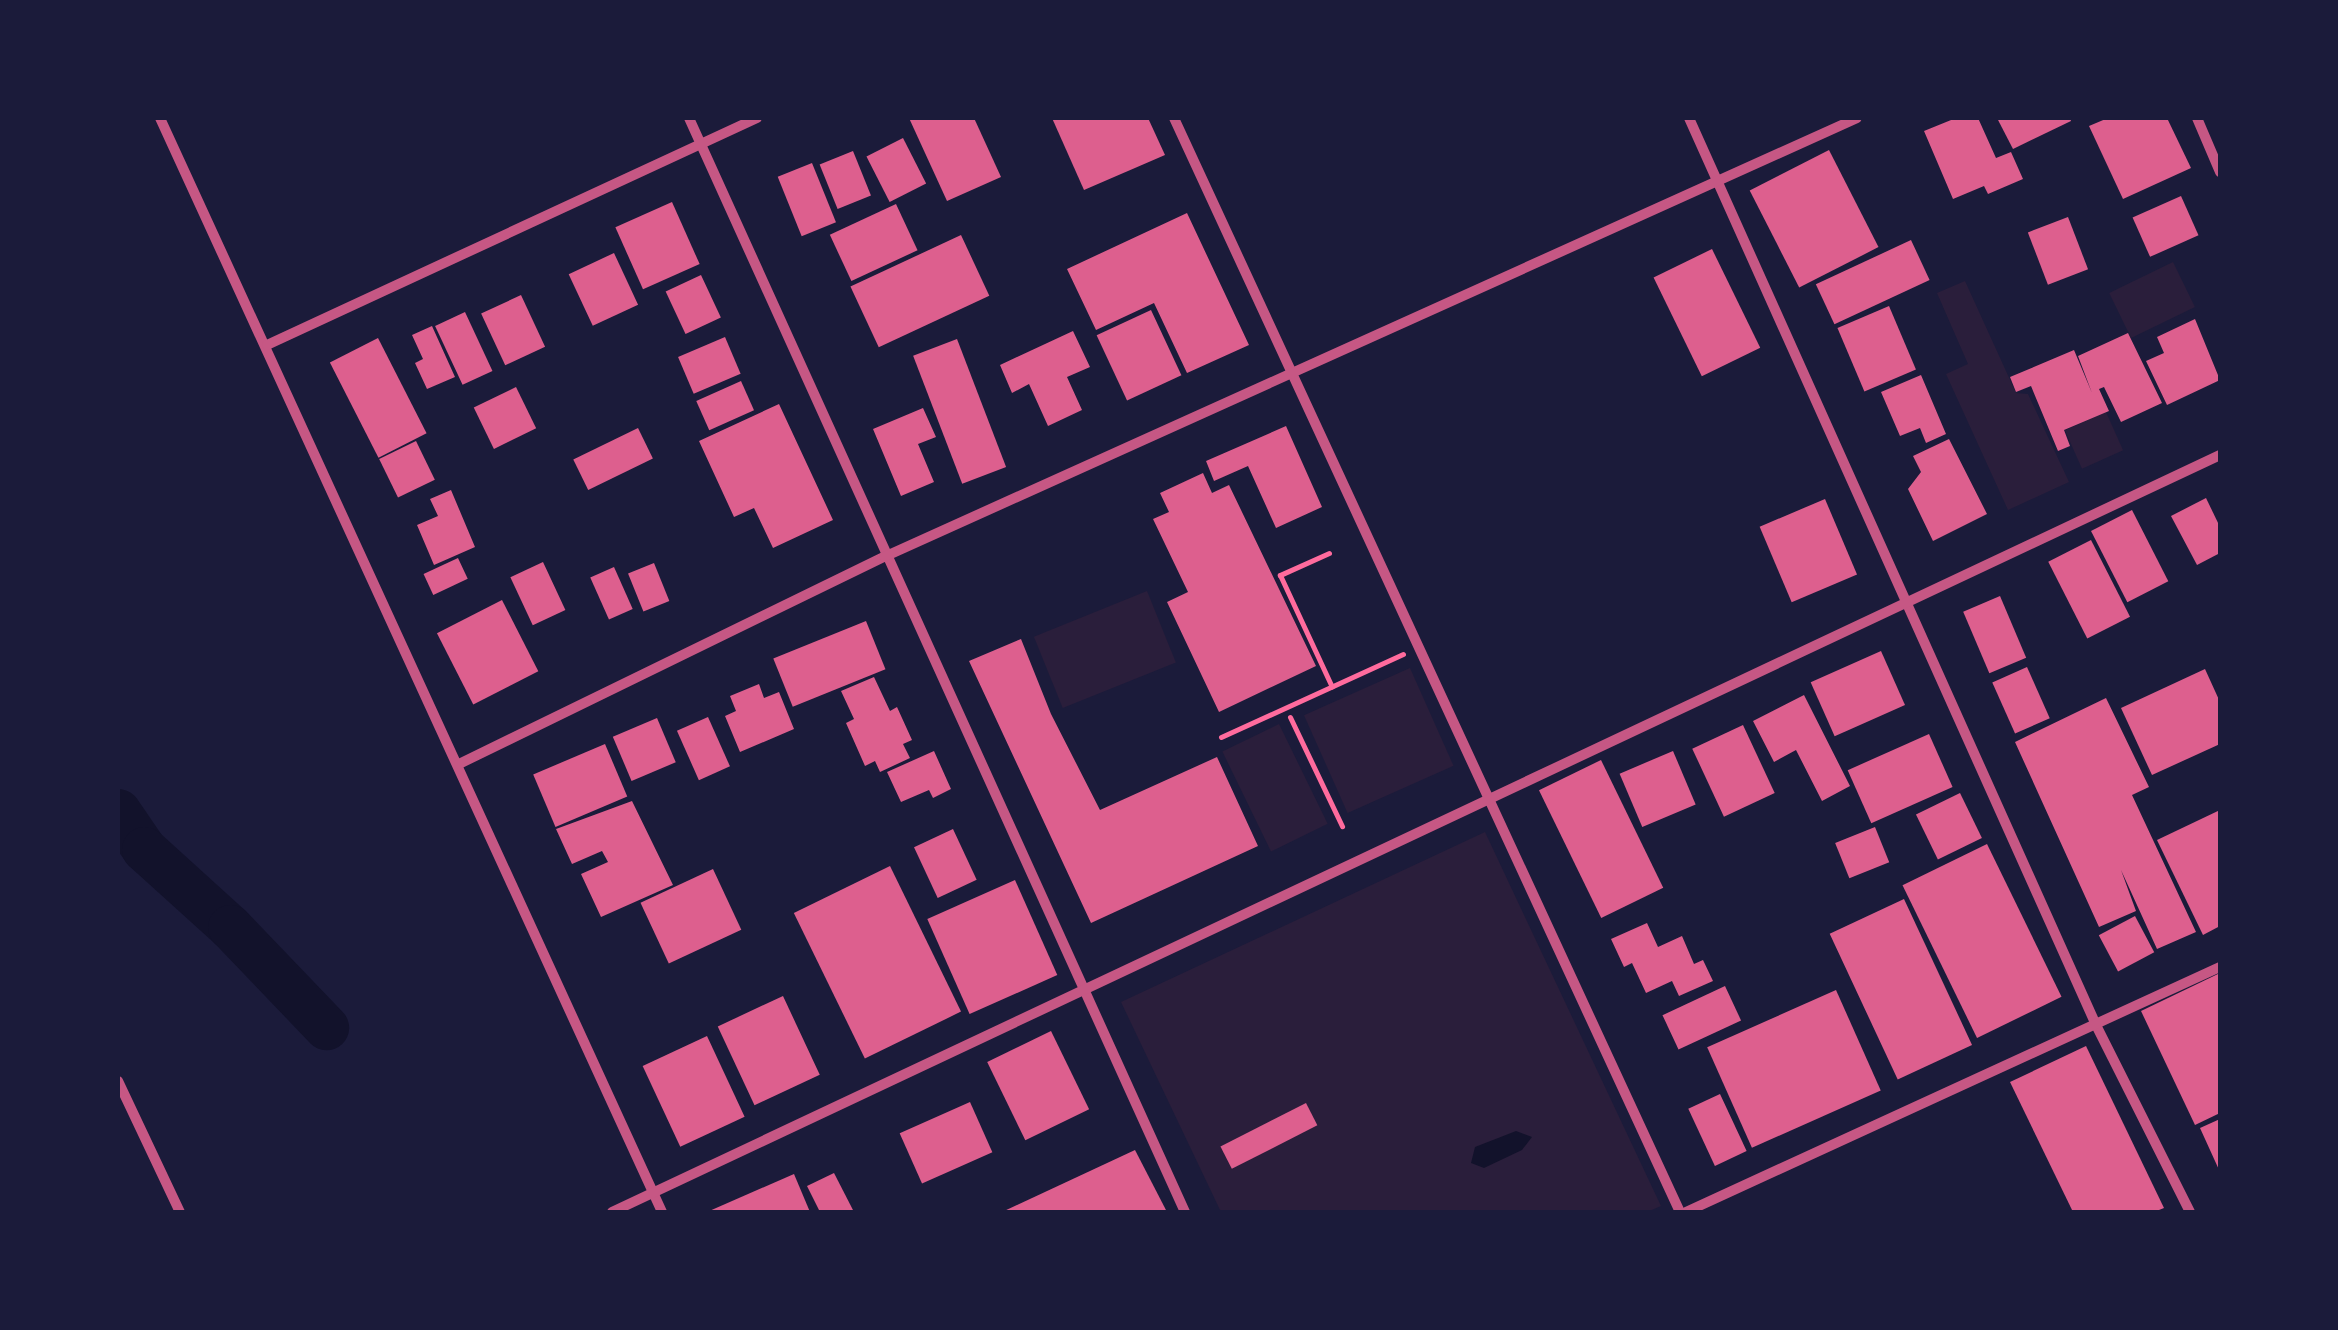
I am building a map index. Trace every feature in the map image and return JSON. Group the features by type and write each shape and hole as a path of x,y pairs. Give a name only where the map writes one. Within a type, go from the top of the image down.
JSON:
{"street":[{"path":"160,118 662,1212"},
{"path":"689,118 884,556 1185,1212"},
{"path":"266,344 757,118"},
{"path":"1174,118 1683,1212 2220,967"},
{"path":"1689,118 2096,1025 2190,1212"},
{"path":"459,764 884,556 1857,118"},
{"path":"2197,118 2220,172"},
{"path":"612,1212 2220,455"},
{"path":"118,1082 180,1212"}],"path":[{"path":"1329,553 1280,575 1332,687"},
{"path":"1221,737 1419,646"},
{"path":"1290,718 1342,826"}],"shaded area":[{"path":"2173,262 2195,307 2131,338 2109,293"},
{"path":"1965,281 2016,393 2028,394 2069,482 2008,510 1946,374 1968,364 1937,293"},
{"path":"2106,412 2123,450 2082,469 2065,430"},
{"path":"1147,591 1176,662 1063,708 1034,637"},
{"path":"1410,668 1454,766 1348,813 1304,715"},
{"path":"1279,724 1328,824 1271,851 1222,752"},
{"path":"1485,832 1661,1206 1647,1212 1221,1212 1121,1002"},
{"path":"1516,1131 1532,1137 1522,1150 1484,1168 1471,1163 1475,1147"}],"building":[{"path":"909,118 974,118 1001,177 947,201"},
{"path":"1052,118 1148,118 1165,155 1084,190"},
{"path":"1956,118 1978,118 1996,158 2011,152 2023,179 1988,194 1984,186 1953,199 1924,131"},
{"path":"1997,118 2070,118 2071,121 2013,149"},
{"path":"2108,118 2167,118 2191,168 2123,199 2089,126"},
{"path":"903,138 926,183 890,202 866,157"},
{"path":"1829,150 1878,247 1799,288 1750,190"},
{"path":"853,151 871,196 838,209 820,164"},
{"path":"812,163 836,222 802,236 778,177"},
{"path":"2181,196 2198,235 2150,257 2133,218"},
{"path":"672,202 700,264 643,289 615,227"},
{"path":"896,204 918,250 851,281 830,235"},
{"path":"1187,213 1249,345 1187,373 1154,303 1096,330 1067,269"},
{"path":"2068,217 2088,269 2048,285 2028,232"},
{"path":"961,235 989,296 879,347 850,287"},
{"path":"1911,240 1930,280 1834,324 1816,284"},
{"path":"1712,249 1760,348 1702,376 1654,277"},
{"path":"614,253 638,305 593,326 569,274"},
{"path":"701,275 721,318 686,334 666,291"},
{"path":"521,295 545,347 505,365 481,314"},
{"path":"1889,306 1916,370 1864,391 1837,328"},
{"path":"1151,310 1181,375 1127,401 1097,335"},
{"path":"465,312 492,371 463,385 435,326"},
{"path":"2195,319 2220,380 2167,405 2146,361 2164,353 2157,337"},
{"path":"432,326 455,377 427,389 415,363 423,359 412,335"},
{"path":"1073,331 1090,367 1067,377 1082,410 1048,426 1029,384 1012,393 1000,365"},
{"path":"2128,333 2162,403 2121,422 2104,387 2099,389 2109,411 2064,430 2070,446 2058,451 2031,386 2016,392 2010,377 2074,350 2092,393 2078,356"},
{"path":"725,337 741,374 694,394 678,357"},
{"path":"378,338 427,433 378,458 330,363"},
{"path":"957,339 1006,467 962,484 913,356"},
{"path":"1921,375 1946,434 1926,443 1920,428 1900,436 1881,392"},
{"path":"741,381 754,410 709,430 696,401"},
{"path":"516,387 536,428 494,449 474,408"},
{"path":"779,404 833,520 773,548 754,508 734,517 699,441"},
{"path":"923,408 936,437 918,444 934,482 901,496 873,429"},
{"path":"1286,426 1322,507 1276,528 1248,466 1214,481 1206,461"},
{"path":"638,428 653,459 588,490 573,460"},
{"path":"1949,439 1987,514 1933,541 1908,489 1921,472 1913,456"},
{"path":"416,441 435,480 398,498 379,459"},
{"path":"1203,473 1212,493 1229,485 1316,666 1219,712 1167,602 1188,592 1153,519 1169,512 1160,493"},
{"path":"451,490 475,547 434,565 417,525 438,516 430,499"},
{"path":"2206,498 2220,527 2220,553 2197,565 2171,516"},
{"path":"1825,499 1857,574 1792,602 1760,527"},
{"path":"2132,510 2168,581 2127,602 2091,531"},
{"path":"2091,540 2130,617 2087,638 2048,562"},
{"path":"458,558 468,579 433,595 424,574"},
{"path":"543,562 565,610 533,625 510,577"},
{"path":"654,563 669,601 643,612 628,573"},
{"path":"614,567 633,609 609,620 590,578"},
{"path":"2000,596 2026,658 1989,673 1963,612"},
{"path":"502,600 538,671 473,704 437,633"},
{"path":"866,621 885,669 793,707 773,658"},
{"path":"1021,639 1051,714 1100,810 1217,757 1258,846 1091,923 969,661"},
{"path":"1881,651 1905,705 1835,736 1811,682"},
{"path":"2027,667 2050,718 2015,734 1992,682"},
{"path":"2205,669 2220,702 2220,744 2152,775 2121,708"},
{"path":"874,677 890,711 897,707 912,740 903,744 910,758 880,772 875,761 865,766 846,723 854,719 841,691"},
{"path":"759,684 764,698 779,692 794,729 740,752 725,716 736,711 730,696"},
{"path":"1804,695 1850,786 1822,801 1796,750 1774,762 1753,721"},
{"path":"2106,698 2149,787 2132,795 2196,932 2157,949 2121,870 2136,911 2099,927 2015,742"},
{"path":"708,717 730,766 699,780 677,731"},
{"path":"657,718 676,762 632,781 613,737"},
{"path":"1743,725 1775,793 1724,817 1692,749"},
{"path":"1929,734 1953,787 1871,823 1848,770"},
{"path":"605,744 627,796 555,827 533,774"},
{"path":"934,751 951,789 933,798 929,790 901,802 887,772"},
{"path":"1673,751 1696,804 1642,827 1620,774"},
{"path":"1601,760 1663,888 1601,918 1539,790"},
{"path":"1960,793 1982,838 1938,859 1916,814"},
{"path":"632,801 673,885 601,917 581,874 608,862 602,851 572,864 556,829"},
{"path":"2220,810 2220,926 2203,935 2157,840"},
{"path":"1875,827 1889,862 1849,878 1835,843"},
{"path":"953,829 977,880 938,898 914,847"},
{"path":"1987,844 2062,997 1977,1038 1903,885"},
{"path":"890,866 961,1012 865,1059 794,913"},
{"path":"713,869 741,930 669,964 640,903"},
{"path":"1015,880 1057,975 970,1014 927,919"},
{"path":"1904,899 1972,1045 1898,1080 1830,934"},
{"path":"2135,916 2154,952 2118,971 2099,935"},
{"path":"1647,923 1658,947 1682,936 1694,964 1703,960 1713,981 1679,996 1672,981 1646,993 1632,963 1624,967 1611,939"},
{"path":"2220,973 2220,1113 2195,1125 2141,1011"},
{"path":"1725,986 1741,1020 1679,1050 1662,1015"},
{"path":"1836,990 1881,1090 1752,1148 1707,1047"},
{"path":"783,996 820,1075 755,1105 718,1026"},
{"path":"1051,1031 1089,1109 1025,1140 987,1062"},
{"path":"707,1036 745,1117 680,1147 643,1066"},
{"path":"2086,1046 2164,1208 2154,1212 2073,1212 2010,1082"},
{"path":"1720,1094 1747,1151 1715,1166 1688,1109"},
{"path":"970,1102 992,1152 922,1184 900,1133"},
{"path":"1306,1103 1317,1125 1232,1169 1220,1147"},
{"path":"2220,1119 2220,1172 2200,1128"},
{"path":"1135,1150 1167,1212 1002,1212"},
{"path":"834,1173 854,1212 820,1212 807,1186"},
{"path":"794,1174 810,1212 707,1212"}],"waterway":[{"path":"118,811 144,849 230,927 326,1027"}]}
